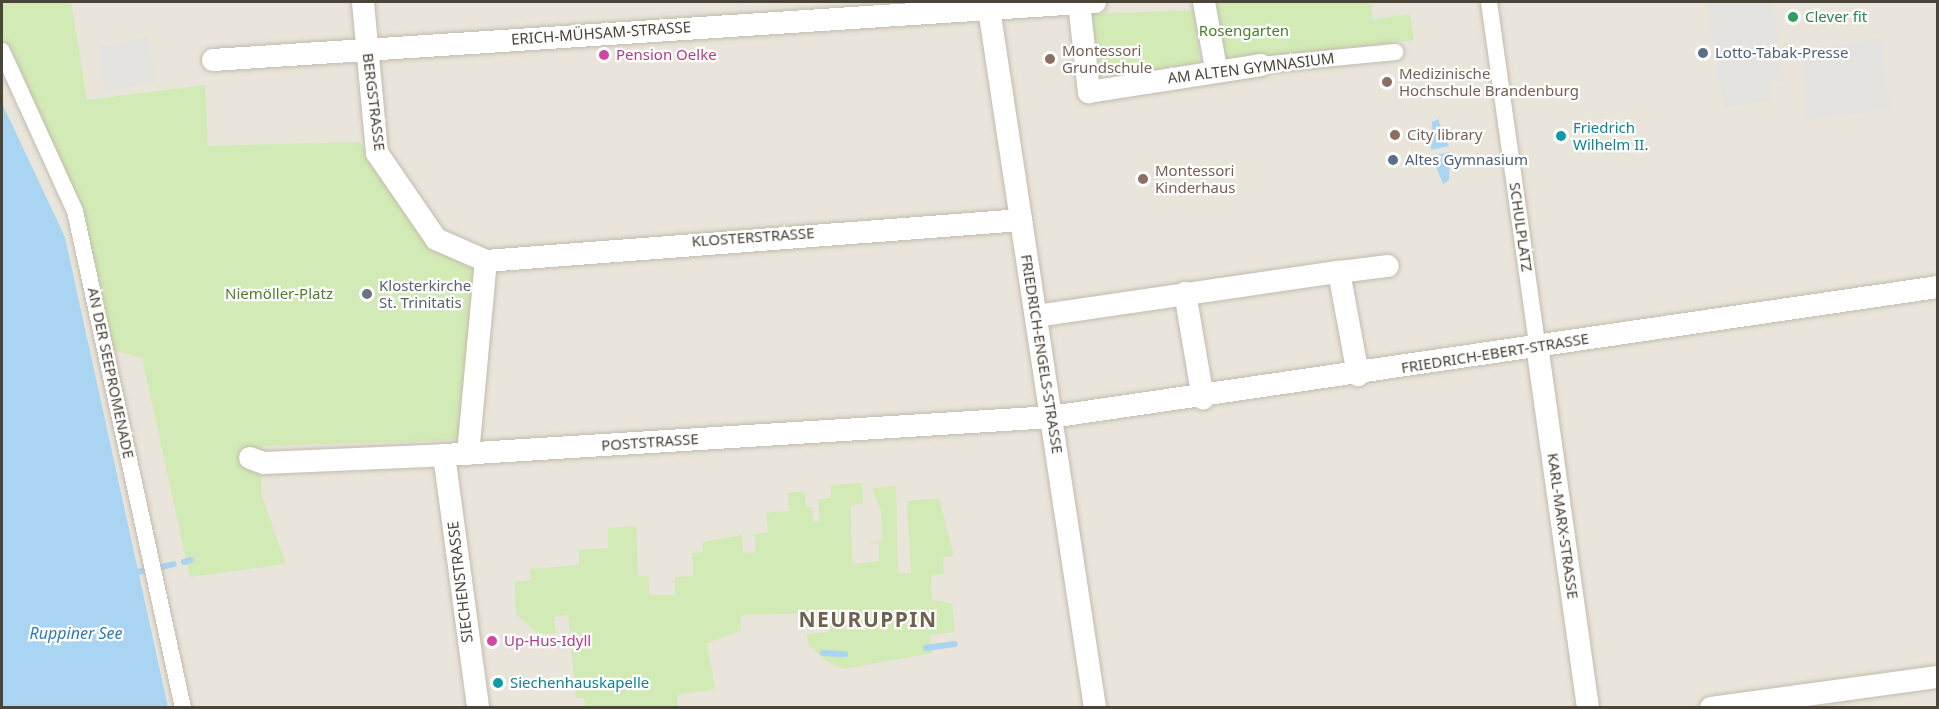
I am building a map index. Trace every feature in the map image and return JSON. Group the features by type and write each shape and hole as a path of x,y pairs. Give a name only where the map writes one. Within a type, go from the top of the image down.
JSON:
{"street":[{"name":"BERGSTRASSE","path":"363,2 377,153 436,239 486,261"},
{"name":"ERICH-MÜHSAM-STRASSE","path":"213,60 367,47 988,5 1087,2"},
{"name":"AM ALTEN GYMNASIUM","path":"1087,2 1089,92 1216,69 1395,52"},
{"path":"1204,2 1216,69"},
{"name":"SCHULPLATZ","path":"1489,2 1537,345"},
{"name":"FRIEDRICH-ENGELS-STRASSE","path":"988,5 1095,708"},
{"name":"AN DER SEEPROMENADE","path":"2,51 75,211 183,708"},
{"name":"KLOSTERSTRASSE","path":"486,261 1021,220"},
{"path":"468,454 486,261"},
{"path":"1035,316 1388,266"},
{"path":"1339,272 1358,375"},
{"name":"FRIEDRICH-EBERT-STRASSE","path":"1051,417 1203,398 1537,345 1938,287"},
{"path":"1185,294 1203,398"},
{"name":"KARL-MARX-STRASSE","path":"1537,345 1588,708"},
{"name":"POSTSTRASSE","path":"250,458 264,463 468,454 1051,417"},
{"name":"SIECHENSTRASSE","path":"444,455 478,708"},
{"path":"1711,708 1773,703 1938,677"}],"shaded area":[{"path":"2,2 1937,2 1937,707 168,707 65,237 2,103"},
{"path":"1707,2 1773,2 1784,80 1770,83 1772,100 1723,108"},
{"path":"149,37 155,82 105,92 99,47"},
{"path":"1881,38 1890,109 1808,121 1800,61 1831,56 1830,45"}],"green space":[{"name":"Niemöller-Platz","path":"2,2 71,2 87,100 205,85 208,146 359,142 392,189 476,267 457,440 263,446 261,493 286,564 190,577 142,358 111,350 83,217 2,37"},
{"name":"Rosengarten","path":"1207,2 1371,2 1373,19 1410,14 1414,40 1219,63"},
{"path":"1195,10 1200,63 1101,77 1091,14"},
{"path":"862,483 863,503 851,505 852,564 879,561 879,543 866,544 883,540 881,511 872,488 896,486 898,573 911,573 907,501 939,498 954,556 943,557 944,574 931,575 932,600 952,603 955,632 930,635 933,653 844,669 824,660 808,644 807,634 828,632 827,613 740,615 741,630 707,644 715,689 677,695 678,707 585,707 584,698 576,698 568,615 554,617 556,634 537,633 516,614 515,582 531,580 530,569 579,565 579,550 608,548 608,528 636,526 638,576 648,576 650,595 675,595 675,577 693,576 692,553 703,552 702,542 742,535 743,553 756,552 755,534 768,532 766,513 789,511 788,493 804,491 806,507 812,507 813,522 820,521 818,499 831,498 831,485"}],"water":[{"name":"Ruppiner See","path":"2,103 65,237 168,707 2,707"},
{"path":"1438,119 1449,146 1431,150 1432,122"},
{"path":"1450,152 1449,180 1443,184 1432,156"}],"waterway":[{"path":"184,562 191,560"},
{"path":"161,567 174,564"},
{"path":"138,572 147,570"},
{"path":"926,648 955,644"},
{"path":"823,653 845,654"}],"place":[{"name":"Clever fit","path":"1793,17"},
{"name":"Lotto-Tabak-Presse","path":"1703,53"},
{"name":"Pension Oelke","path":"604,55"},
{"name":"Montessori Grundschule","path":"1050,59"},
{"name":"Medizinische Hochschule Brandenburg","path":"1387,82"},
{"name":"City library","path":"1395,135"},
{"name":"Friedrich Wilhelm II.","path":"1561,136"},
{"name":"Altes Gymnasium","path":"1393,160"},
{"name":"Montessori Kinderhaus","path":"1143,179"},
{"name":"Klosterkirche St. Trinitatis","path":"367,294"},
{"name":"Up-Hus-Idyll","path":"492,641"},
{"name":"Siechenhauskapelle","path":"498,683"}],"district":[{"name":"NEURUPPIN","path":"868,619"}]}
